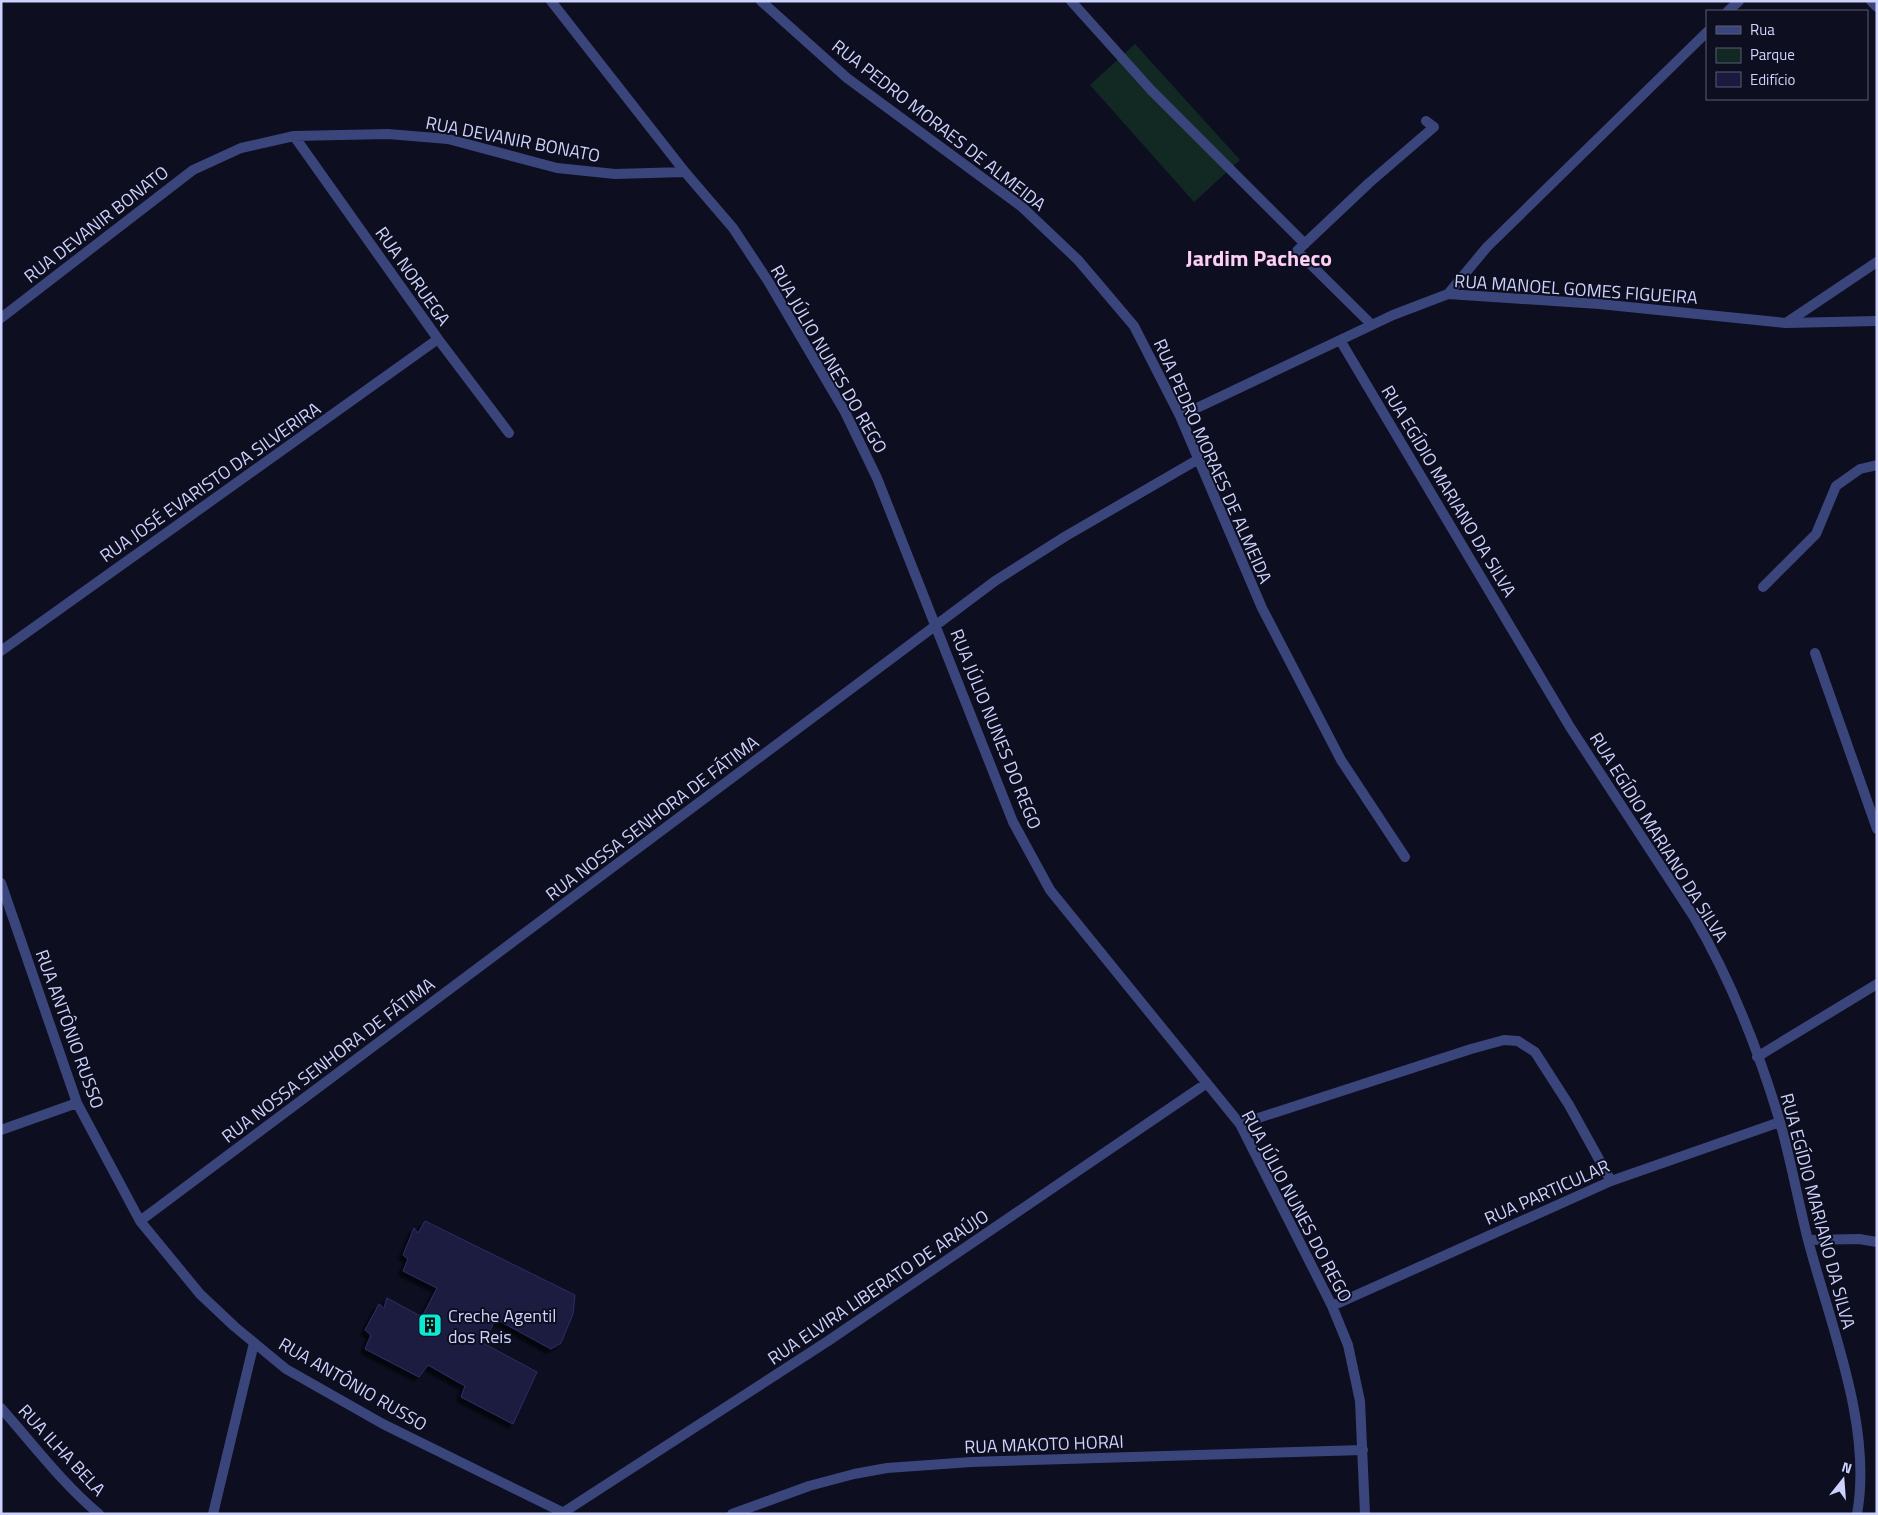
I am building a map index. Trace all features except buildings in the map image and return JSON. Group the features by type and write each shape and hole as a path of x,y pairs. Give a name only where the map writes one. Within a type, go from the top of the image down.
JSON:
{"street":[{"name":"RUA JÚLIO NUNES DO REGO","path":"551,1 685,172 733,228 768,281 845,412 877,478 1013,822 1050,890 1240,1124 1332,1306 1348,1345 1360,1401 1365,1514"},
{"name":"RUA PEDRO MORAES DE ALMEIDA","path":"762,1 847,78 1022,207 1078,260 1134,326 1180,416 1197,460 1262,608 1341,760 1404,857"},
{"path":"1071,1 1151,90 1305,244"},
{"path":"1729,10 1739,1"},
{"path":"1871,1 1877,7"},
{"path":"1448,294 1494,240 1706,33"},
{"path":"1372,325 1297,251 1369,183 1434,127 1426,121"},
{"name":"RUA DEVANIR BONATO","path":"1,318 193,170 241,148 294,136 388,134 448,139 557,168 615,174 685,172"},
{"name":"RUA NORUEGA","path":"294,136 438,339 509,433"},
{"path":"1786,323 1877,262"},
{"name":"RUA MANOEL GOMES FIGUEIRA","path":"1180,416 1372,325 1448,294 1599,304 1786,323 1877,321"},
{"name":"RUA JOSÉ EVARISTO DA SILVERIRA","path":"1,651 438,339"},
{"name":"RUA EGÍDIO MARIANO DA SILVA","path":"1340,340 1570,727 1707,939 1734,997 1780,1122 1808,1240 1852,1396 1861,1483 1857,1514"},
{"name":"RUA NOSSA SENHORA DE FÁTIMA","path":"140,1221 1011,571 1066,536 1197,460"},
{"path":"1762,587 1816,534 1836,486 1860,469 1877,465"},
{"path":"1815,652 1877,829"},
{"name":"RUA ANTÔNIO RUSSO","path":"1,884 77,1103 140,1221 200,1294 254,1343 286,1368 383,1424 565,1513"},
{"path":"1757,1057 1877,984"},
{"path":"1240,1124 1471,1049 1504,1040 1518,1042 1539,1056 1611,1181"},
{"name":"RUA ELVIRA LIBERATO DE ARAÚJO","path":"565,1513 828,1341 1206,1083"},
{"path":"1,1130 77,1103"},
{"name":"RUA PARTICULAR","path":"1332,1306 1611,1181 1780,1122"},
{"path":"1808,1240 1859,1239 1877,1242"},
{"path":"213,1514 254,1343"},
{"name":"RUA ILHA BELA","path":"1,1408 75,1493 99,1514"},
{"name":"RUA MAKOTO HORAI","path":"732,1514 809,1486 887,1468 971,1462 1363,1450"}],"green space":[{"path":"1135,44 1240,160 1194,202 1090,85"}],"place":[{"name":"Creche Agentil dos Reis","path":"430,1325"}],"district":[{"name":"Jardim Pacheco","path":"1259,258"}]}
